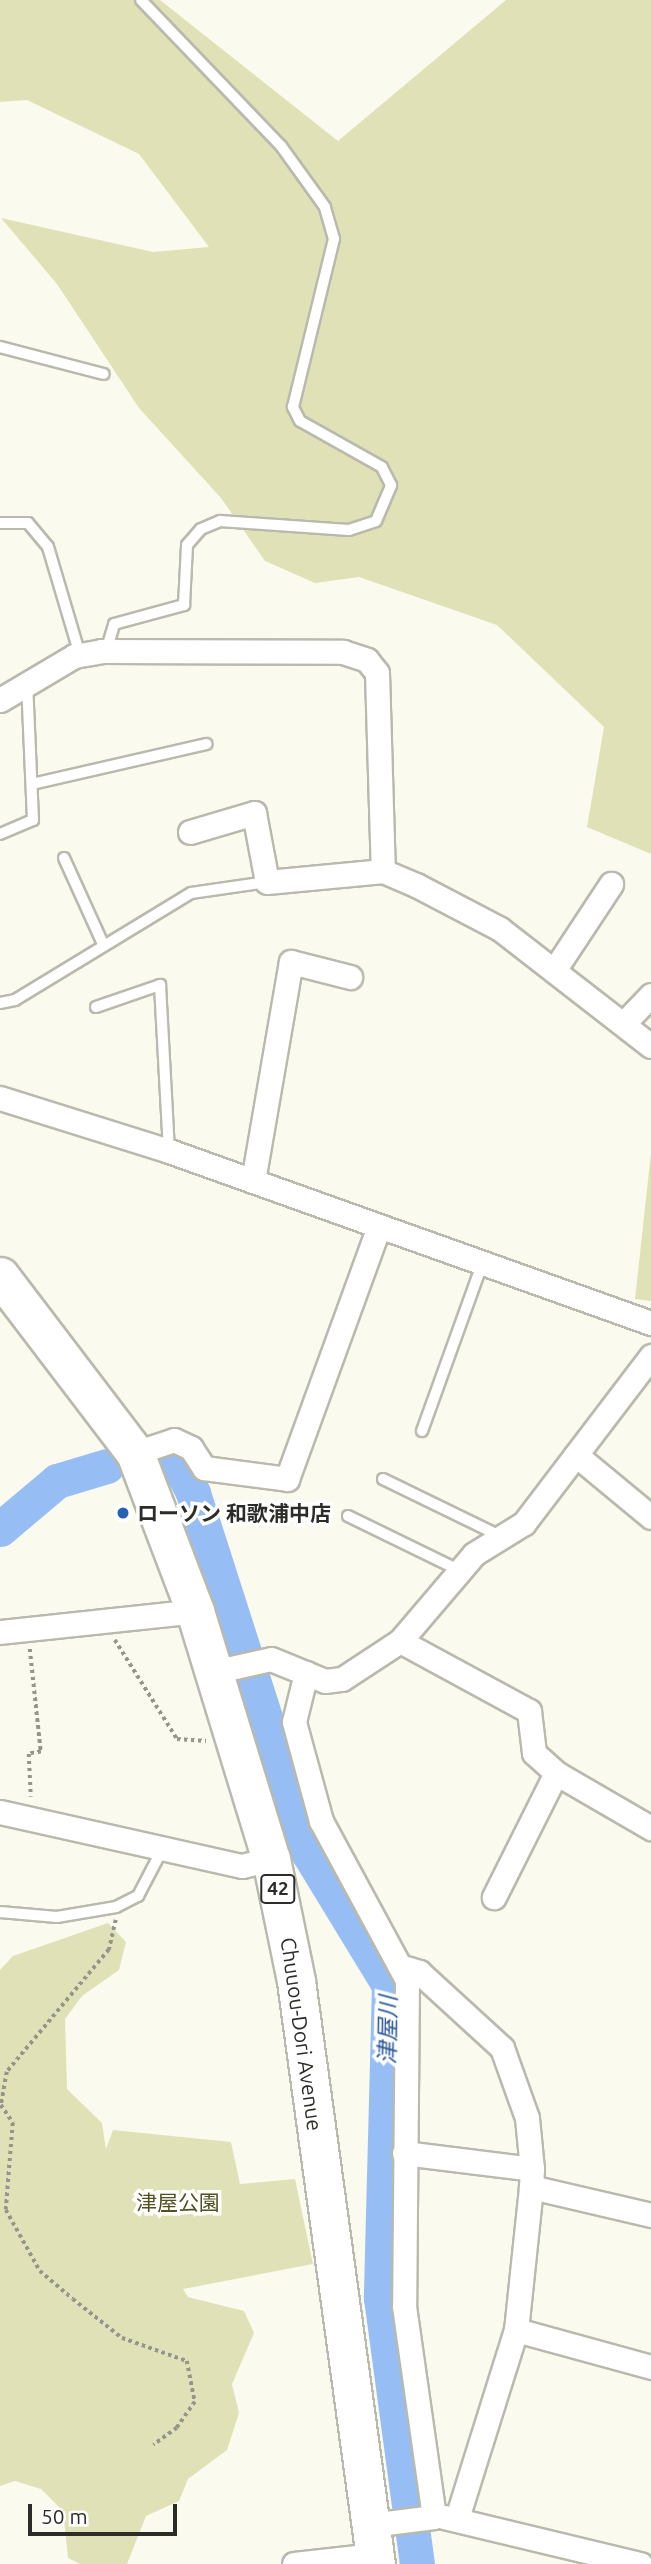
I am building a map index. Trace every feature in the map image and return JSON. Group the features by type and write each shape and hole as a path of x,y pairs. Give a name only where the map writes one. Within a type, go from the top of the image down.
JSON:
{"highway":[{"name":"Chuuou-Dori Avenue","path":"0,1276 135,1453 195,1611 236,1666 233,1737 271,1859 296,1981 379,2541"}],"street":[{"path":"0,701 80,655 106,651 319,651 367,660 377,673 383,872"},
{"path":"190,832 254,813 267,882 383,872 500,929 626,1021 651,1046"},
{"path":"555,969 611,884"},
{"path":"253,1181 291,962 350,977"},
{"path":"626,1021 651,995"},
{"path":"0,1098 169,1151 651,1322"},
{"path":"135,1453 174,1440 191,1448 204,1468 287,1479 379,1226"},
{"path":"236,1666 342,1679 400,1641 474,1554 505,1538 524,1522 651,1356"},
{"path":"576,1455 651,1517"},
{"path":"0,1632 104,1623 195,1611"},
{"path":"400,1641 529,1711 534,1753 556,1773 651,1828"},
{"path":"306,1673 294,1722 321,1821 406,1968 404,2306 439,2518"},
{"path":"494,1897 556,1773"},
{"path":"0,1812 242,1866 271,1859"},
{"path":"406,1968 419,1972 502,2048 527,2118 531,2178 516,2330 439,2518"},
{"path":"404,2153 531,2178 651,2215"},
{"path":"516,2330 651,2367"},
{"path":"294,2564 379,2541 439,2518 640,2564"}],"lane":[{"path":"106,651 114,624 184,605 187,545 201,529 220,521 349,530 376,521 391,485 382,467 300,421 293,407 334,239 325,207 281,146 141,0"},
{"path":"0,347 95,367 104,374"},
{"path":"0,523 28,523 48,547 80,655"},
{"path":"0,834 33,820 27,685"},
{"path":"32,784 205,744"},
{"path":"64,858 103,944"},
{"path":"0,1003 15,1000 103,944 191,893 267,882"},
{"path":"96,1007 160,985 169,1151"},
{"path":"422,1430 483,1262"},
{"path":"383,1479 505,1538"},
{"path":"348,1516 461,1571"},
{"path":"0,1912 57,1917 116,1907 138,1896 163,1848"}],"path":[{"path":"104,1623 177,1739 233,1737"},
{"path":"28,1630 41,1752 29,1754 30,1817"},
{"path":"116,1907 109,1950 7,2072 1,2105 13,2123 6,2210 40,2271 73,2299 122,2338 187,2361 195,2403 177,2428 154,2445"}],"green space":[{"path":"0,0 160,0 338,141 506,0 651,0 651,854 587,827 604,727 497,625 359,577 315,583 265,561 221,498 139,408 57,284 1,218 153,252 209,247 139,154 27,100 0,102"},
{"path":"651,1153 651,1301 635,1299"},
{"name":"津屋公園","path":"108,1923 126,1942 119,1970 82,1996 65,2019 67,2089 102,2123 106,2149 113,2130 231,2142 240,2184 295,2179 313,2264 183,2289 188,2297 244,2311 254,2333 232,2384 239,2413 227,2450 188,2479 179,2501 146,2516 127,2564 80,2564 68,2558 63,2511 41,2489 15,2481 0,2486 0,1970 13,1956"}],"waterway":[{"name":"津屋川","path":"167,1462 180,1467 193,1493 309,1854 389,1985 381,2298 417,2564"},
{"name":"津屋川","path":"0,1529 57,1481 107,1466"}],"place":[{"name":"ローソン 和歌浦中店","path":"123,1513"}]}
